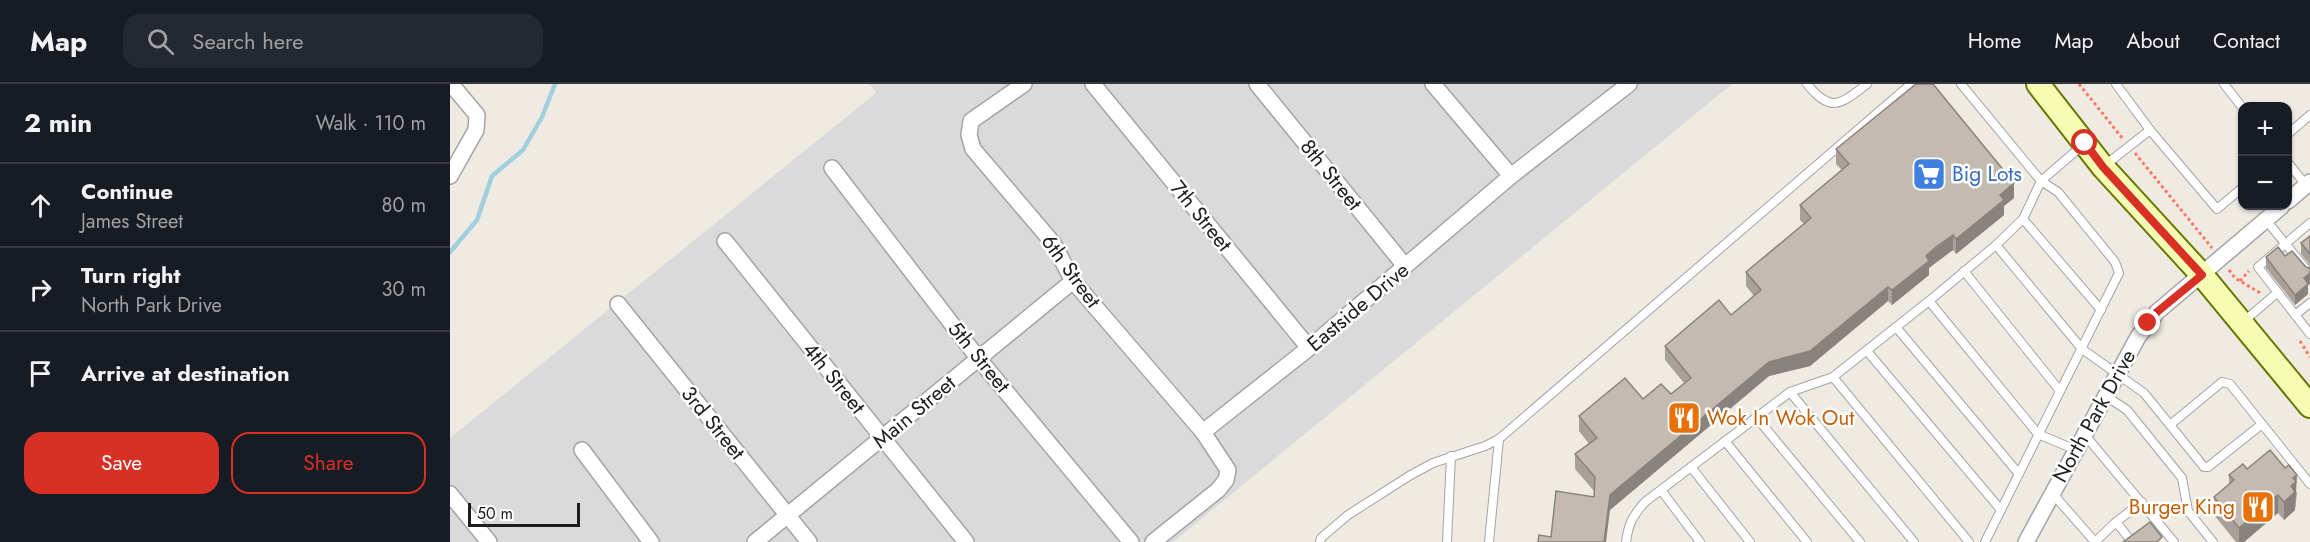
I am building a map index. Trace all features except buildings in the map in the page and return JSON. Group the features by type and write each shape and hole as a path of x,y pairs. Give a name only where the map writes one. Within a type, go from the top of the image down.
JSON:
{"street":[{"path":"450,176 476,130 477,115 452,84"},
{"name":"6th Street","path":"1024,84 971,121 969,135 973,149 1053,243 1073,281 1203,432"},
{"name":"7th Street","path":"1093,84 1309,348"},
{"name":"8th Street","path":"1257,84 1405,266"},
{"path":"1433,84 1510,176"},
{"name":"Eastside Drive","path":"1203,432 1309,348 1612,89 1629,84"},
{"path":"2038,84 2103,167 2202,275 2310,406"},
{"name":"5th Street","path":"832,168 978,358 1131,542"},
{"path":"2292,197 2308,183"},
{"name":"North Park Drive","path":"2028,541 2052,493 2148,323 2157,312 2277,210"},
{"name":"4th Street","path":"725,242 966,542"},
{"name":"Main Street","path":"755,542 1073,281"},
{"name":"3rd Street","path":"618,304 808,542"},
{"path":"1153,542 1218,490 1226,480 1228,470 1203,432"},
{"path":"582,450 651,542"},
{"path":"450,494 489,542"}],"lane":[{"path":"1807,84 1821,100 1836,104 1844,101 1867,84"},
{"path":"1320,542 1348,515 1409,476 1433,463 1499,439 1911,84"},
{"path":"1961,84 2041,181 2058,192 2115,262 2119,273 1985,542"},
{"path":"2116,84 2150,130 2217,209 2238,191"},
{"path":"2224,84 2238,102"},
{"path":"2292,131 2310,115"},
{"path":"2103,167 2150,130"},
{"path":"1626,542 1628,528 1634,514 1660,490 1790,392 1833,377 1996,245 2024,219 2041,181 2085,143"},
{"path":"2292,167 2308,183"},
{"path":"2024,219 2101,310"},
{"path":"2266,220 2310,274"},
{"path":"2309,332 2258,267 2310,223"},
{"path":"1996,245 2082,349 2144,393 2204,467 2208,467 2262,424"},
{"path":"1964,271 2060,391"},
{"path":"2242,323 2277,292"},
{"path":"1929,301 2038,434 2076,450"},
{"path":"2295,315 2310,303"},
{"path":"1896,327 2019,474"},
{"path":"1867,351 2001,510"},
{"path":"1833,377 1969,542"},
{"path":"2170,425 2222,382 2226,382 2230,384 2310,484"},
{"path":"1790,392 1914,542"},
{"path":"2106,396 2127,410 2182,478 2188,510 2213,542"},
{"path":"1756,417 1860,542"},
{"path":"2085,434 2174,542"},
{"path":"1489,542 1499,439"},
{"path":"1725,441 1807,542"},
{"path":"1447,542 1451,456"},
{"path":"1691,467 1750,542"},
{"path":"1660,490 1701,542"},
{"path":"2052,493 2095,542 2142,502"},
{"path":"2116,522 2132,542"}],"path":[{"path":"2079,84 2235,278 2267,300"},
{"path":"2298,338 2310,357"}],"shaded area":[{"path":"870,84 1732,84 1173,542 450,542 450,438 876,93"}],"waterway":[{"path":"450,252 477,220 492,176 523,150 542,117 555,84"}],"place":[{"name":"Big Lots","path":"1929,174"},
{"name":"Wok In Wok Out","path":"1684,418"},
{"name":"Burger King","path":"2258,507"}],"route":[{"path":"2085,143 2103,167 2202,275 2157,312 2148,323"}]}
